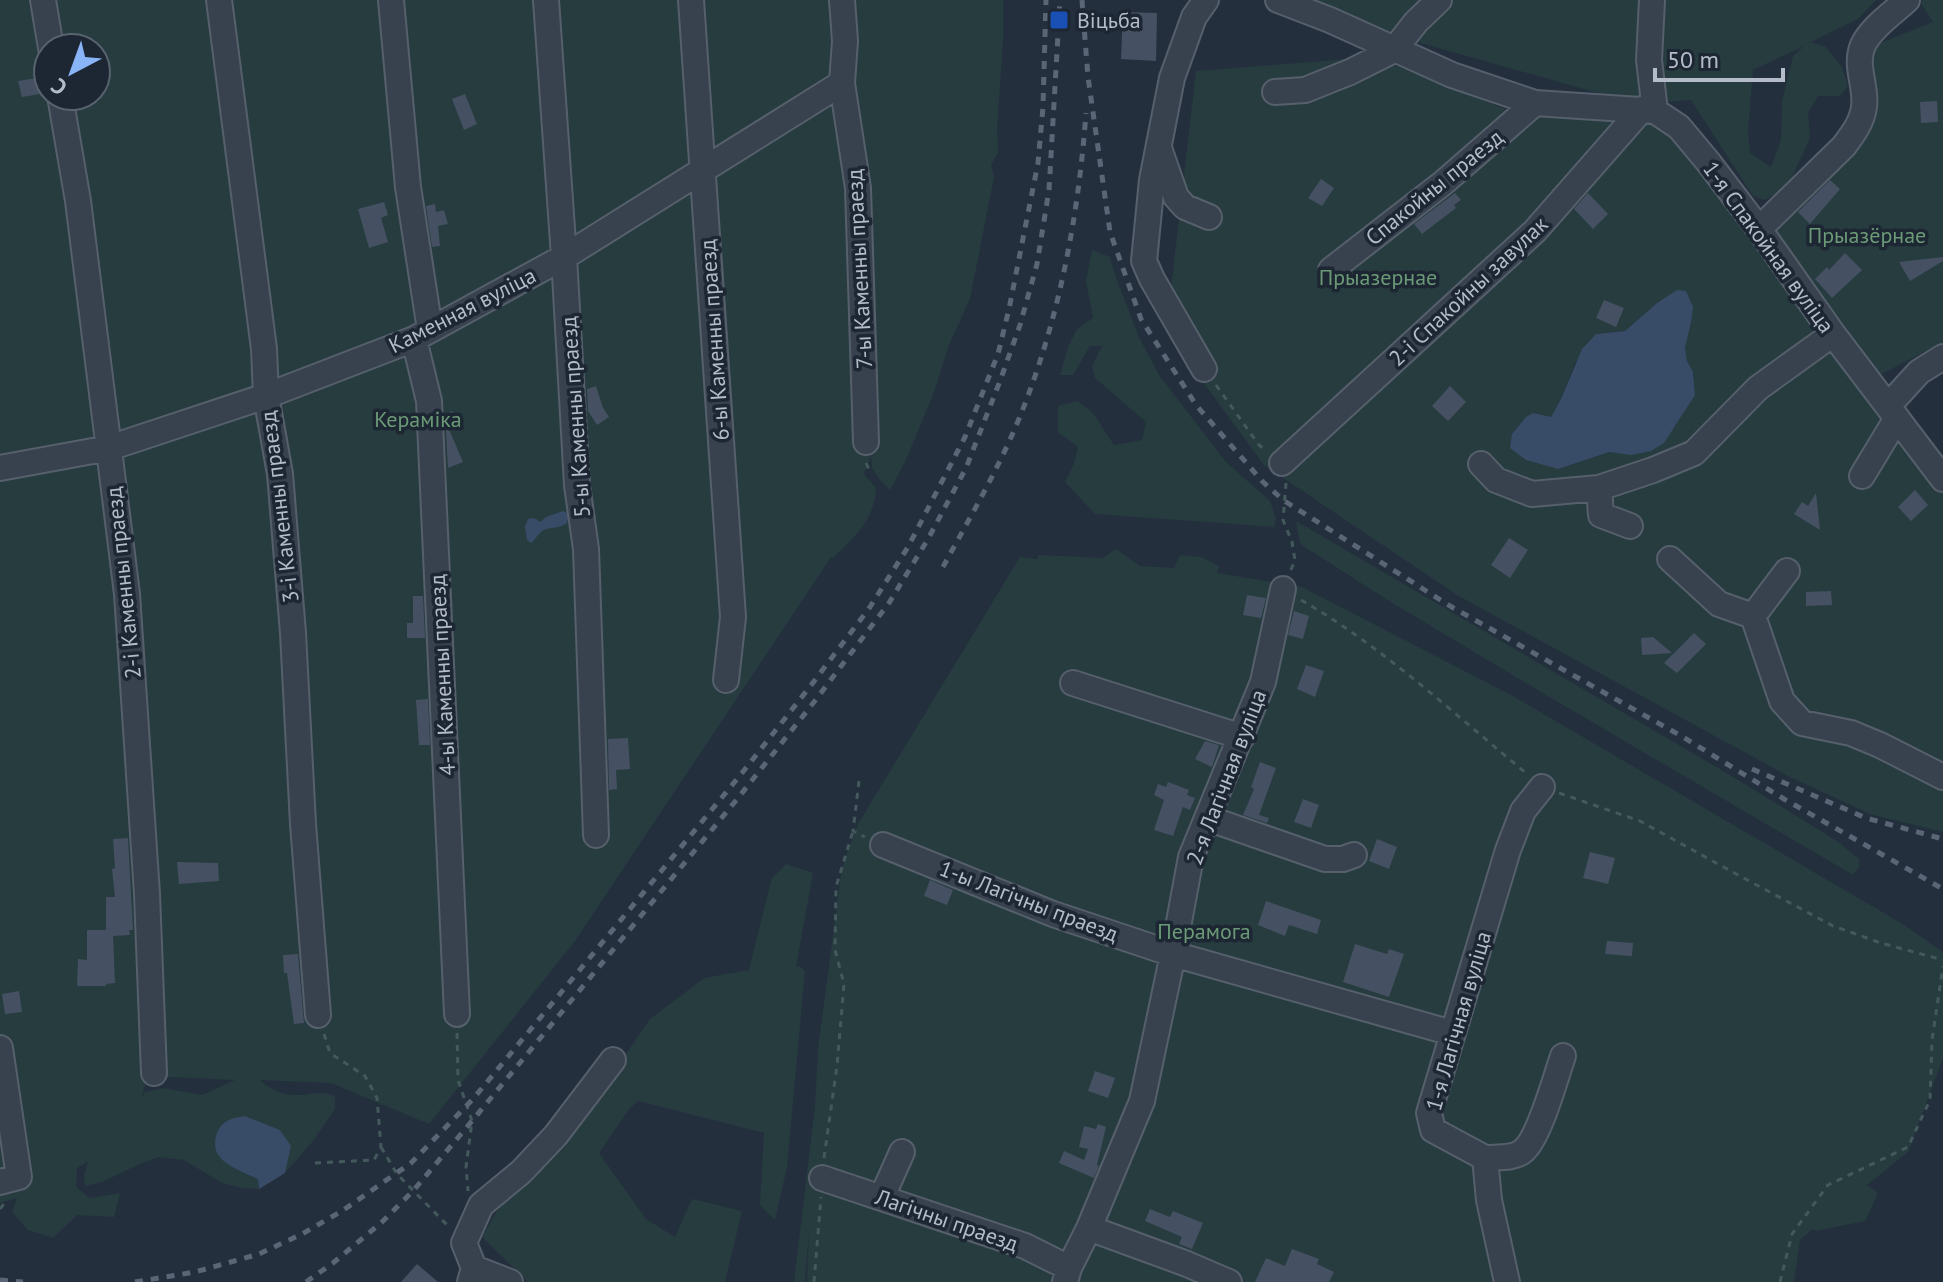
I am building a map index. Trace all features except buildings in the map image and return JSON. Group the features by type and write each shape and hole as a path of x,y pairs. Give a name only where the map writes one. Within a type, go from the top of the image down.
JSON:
{"street":[{"path":"43,0 48,32"},
{"name":"3-і Каменны праезд","path":"219,0 264,349 266,396 280,474 318,1015"},
{"name":"4-ы Каменны праезд","path":"391,0 429,401 457,1014"},
{"name":"5-ы Каменны праезд","path":"546,0 577,485 586,549 596,835"},
{"name":"6-ы Каменны праезд","path":"691,0 733,617 726,680"},
{"name":"7-ы Каменны праезд","path":"842,0 845,41 842,83 858,188 866,442"},
{"path":"1204,369 1144,261 1146,222 1172,78 1194,17 1206,0"},
{"path":"1278,0 1452,75 1535,103 1649,110 1652,0"},
{"path":"1275,92 1305,90 1394,50 1439,0"},
{"path":"1759,229 1856,131 1864,107 1859,62 1864,43 1907,0"},
{"name":"Каменная вуліца","path":"0,468 109,448 266,396 422,335 564,257 842,83"},
{"name":"Спакойны праезд","path":"1331,270 1443,183 1535,103"},
{"name":"1-я Спакойная вуліца","path":"1649,110 1679,127 1709,163 1943,479"},
{"name":"2-і Спакойны завулак","path":"1282,463 1535,231 1649,110"},
{"name":"2-і Каменны праезд","path":"63,112 78,201 127,594 147,894 154,1073"},
{"path":"1158,146 1176,197 1185,207 1209,217"},
{"path":"1481,464 1496,480 1532,494 1599,488 1653,470 1694,453 1758,388 1833,334"},
{"path":"1862,476 1892,412 1919,372 1943,357"},
{"path":"1599,488 1601,515 1630,526"},
{"path":"1670,559 1719,604 1753,616"},
{"path":"1753,616 1787,571"},
{"name":"2-я Лагічная вуліца","path":"1067,1275 1142,1101 1191,857 1263,682 1283,589"},
{"path":"1753,616 1782,701 1802,723 1851,733 1943,777"},
{"path":"1073,683 1242,737"},
{"name":"1-я Лагічная вуліца","path":"1485,1158 1433,1130 1429,1113 1508,850 1523,811 1542,787"},
{"path":"1207,818 1325,859 1343,859 1354,855"},
{"name":"1-ы Лагічны праезд","path":"883,845 1053,914 1173,954 1452,1033"},
{"path":"0,1048 10,1180"},
{"path":"1507,1282 1489,1200 1485,1158 1513,1156 1524,1151 1534,1136 1563,1056"},
{"path":"510,1282 472,1275 464,1243 481,1205 521,1172 556,1135 613,1060"},
{"path":"882,1197 902,1152"},
{"name":"Лагічны праезд","path":"822,1178 1025,1246 1067,1275"},
{"path":"1089,1228 1229,1282"}],"path":[{"path":"1098,20 1122,20"},
{"path":"1204,369 1259,445 1282,463 1286,483 1283,520 1295,560 1283,589 1326,614 1399,667 1542,787 1640,821 1833,926 1943,960"},
{"path":"814,1282 822,1178 844,984 835,950 836,887 853,831 859,781"},
{"path":"853,831 883,845"},
{"path":"1780,1282 1792,1234 1828,1185 1908,1147 1930,1100 1932,1040 1943,966"},
{"path":"457,1014 458,1080 472,1121 466,1167 468,1194"},
{"path":"318,1015 330,1053 365,1076 377,1098 381,1147 397,1174 464,1243"},
{"path":"315,1163 374,1160 381,1147"}],"green space":[{"name":"Кераміка","path":"0,0 1003,0 998,152 991,165 994,177 970,299 949,345 933,395 905,462 890,490 872,468 871,456 864,474 876,488 868,518 856,535 831,557 575,941 429,1124 331,1083 260,1080 286,1094 330,1095 335,1097 335,1109 285,1173 290,1146 280,1130 245,1116 238,1170 258,1179 259,1189 222,1183 184,1160 159,1157 102,1182 85,1186 88,1161 77,1168 76,1187 90,1198 120,1193 114,1217 77,1215 53,1238 28,1230 12,1212 17,1198 0,1203","holes":["148,1076 235,1080 202,1095 164,1088 145,1092 141,1099"]},
{"path":"1269,0 1876,0 1858,19 1811,42 1826,47 1842,67 1848,86 1840,96 1818,96 1808,113 1810,138 1787,188 1765,200 1753,196 1691,100 1637,104","holes":["1804,46 1793,56 1782,102 1781,140 1771,167 1750,153 1748,131 1753,70"]},
{"name":"Прыазёрнае","path":"1922,0 1943,0 1943,342 1878,376 1766,228 1869,123 1870,47 1933,22"},
{"name":"Прыазернае","path":"1373,57 1508,110 1651,121 1673,136 1694,157 1943,493 1943,832 1870,814 1788,776 1457,595 1264,465 1166,332 1196,71","holes":["1657,303 1686,339 1687,361 1693,372 1695,394 1674,428 1631,454 1609,452 1558,469 1533,413 1551,417 1575,363 1596,334 1625,331"]},
{"path":"1092,250 1110,257 1139,337 1159,375 1226,462 1270,501 1276,519 1274,527 1095,514 1065,482 1078,447 1058,432 1058,406 1078,401 1093,413 1114,445 1142,440 1146,422 1095,378 1092,366 1102,346 1090,346 1073,375 1060,375 1077,329 1093,318 1086,281"},
{"path":"1296,521 1730,775 1837,841 1859,859 1859,867 1853,875 1386,599 1300,544"},
{"name":"Перамога","path":"1116,549 1140,566 1174,568 1180,555 1201,557 1219,566 1217,573 1302,587 1511,695 1901,923 1943,952 1943,1058 1908,1152 1867,1185 1878,1193 1865,1221 1816,1231 1813,1229 1800,1240 1794,1282 807,1282 809,1232 805,1282 794,1282 815,1106 818,1049 842,867 858,824 1020,557 1103,558"},
{"path":"786,864 813,873 796,967 805,971 787,1167 775,1220 760,1205 764,1133 638,1101 629,1109 599,1153 646,1219 675,1237 692,1199 742,1211 725,1282 528,1282 482,1237 506,1195 598,1094 650,1019 704,978 749,970 772,878"}],"water":[{"path":"1677,290 1686,291 1693,307 1685,348 1693,372 1695,395 1664,443 1651,451 1631,455 1609,452 1558,469 1526,460 1510,448 1512,434 1526,417 1533,413 1551,417 1582,349 1596,334 1625,331"},
{"path":"563,511 569,514 567,523 544,530 531,543 527,540 525,527 528,519 534,518 540,522"},
{"path":"245,1116 280,1130 291,1146 285,1173 259,1189 258,1179 227,1163 215,1147 220,1127 231,1119"}],"railway":[{"path":"135,1282 195,1272 259,1254 342,1211 411,1163 473,1099 559,995 742,773 870,607 908,547 965,437 998,354 1038,163 1046,0"},
{"path":"306,1282 382,1222 413,1191 472,1121 814,702 889,603 928,539 966,468 1020,325 1037,264 1049,190 1060,0"},
{"path":"1082,0 1088,77 1110,232 1141,319 1196,405 1262,481 1283,500 1450,606 1943,889"},
{"path":"943,567 1008,444 1044,350 1071,233 1086,113"},
{"path":"1752,769 1866,818 1943,839"},
{"path":"0,1280 23,1282"}],"place":[{"name":"Віцьба","path":"1059,20"}]}
